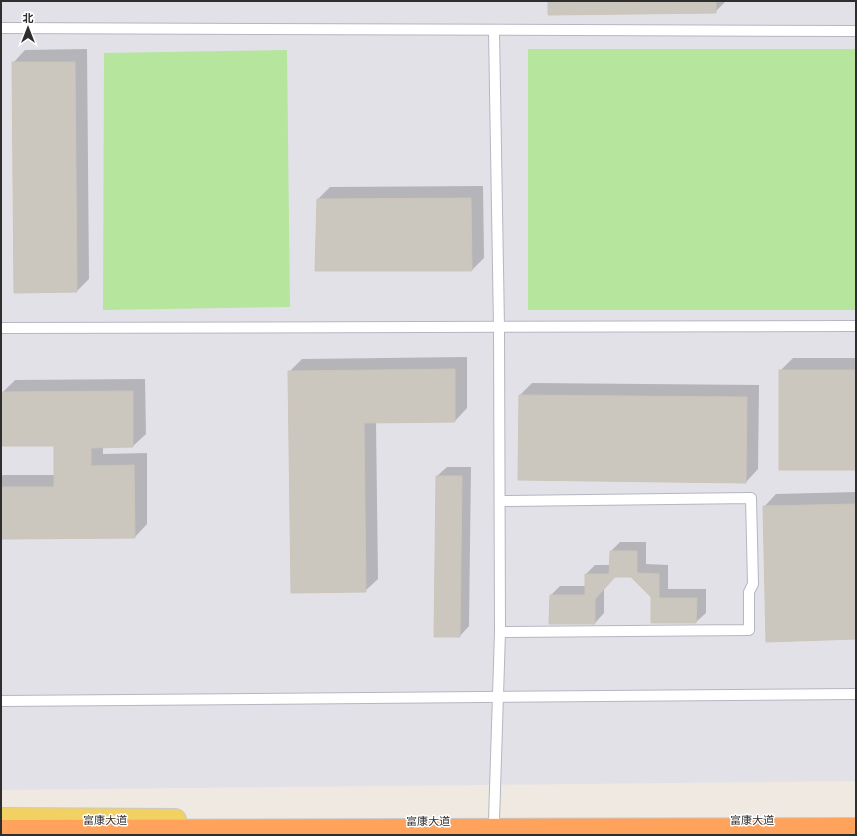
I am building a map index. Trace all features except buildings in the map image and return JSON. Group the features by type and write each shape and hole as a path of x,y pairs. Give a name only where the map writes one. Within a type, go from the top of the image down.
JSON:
{"highway":[{"path":"1,831 856,829"}],"main road":[{"name":"富康大道","path":"1,819 494,821 856,820"}],"lane":[{"path":"1,28 391,28 494,30 856,31"},
{"path":"494,30 499,327 500,501 500,632 494,821"},
{"path":"1,328 856,326"},
{"path":"500,501 751,498 753,584 749,592 749,630 500,632"},
{"path":"1,701 856,694"}],"shaded area":[{"path":"1,1 856,1 856,781 1,790"}],"green space":[{"path":"528,49 856,49 856,310 528,310"},
{"path":"287,50 290,307 103,310 104,53"}]}
